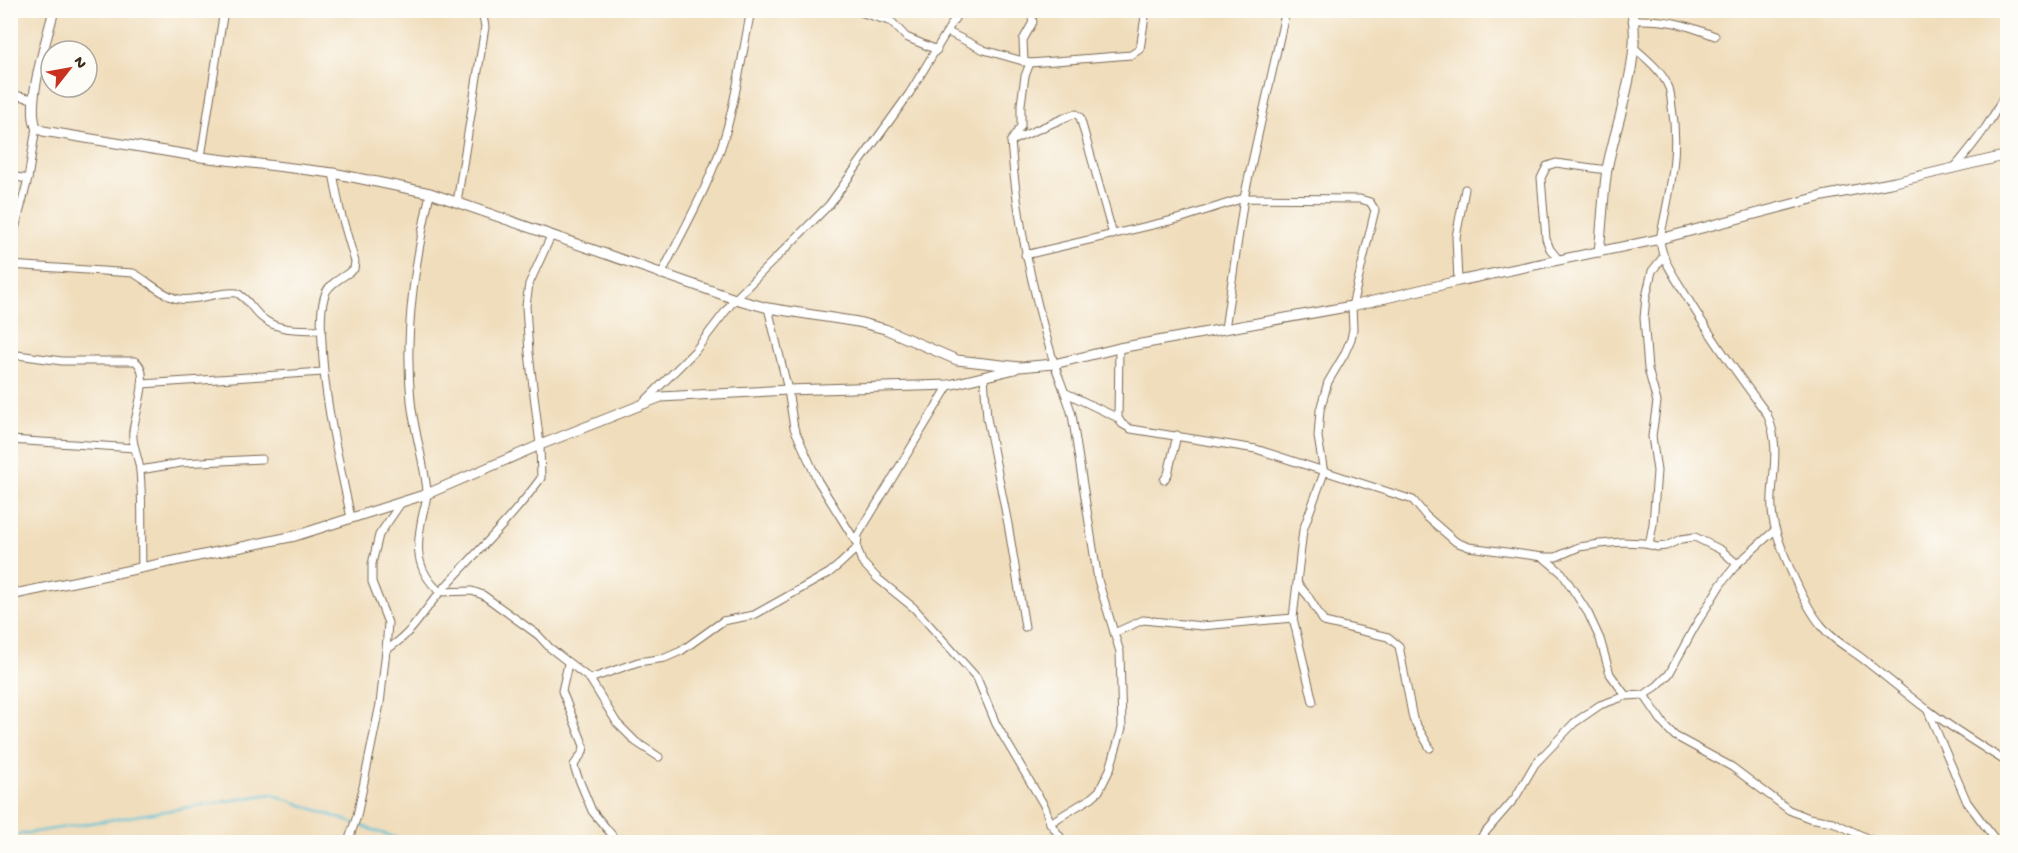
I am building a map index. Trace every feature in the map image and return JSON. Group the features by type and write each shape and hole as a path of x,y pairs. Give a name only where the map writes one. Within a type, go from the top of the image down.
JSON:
{"street":[{"path":"10,248 28,179 36,127 33,119 33,99 54,10"},
{"path":"201,157 224,10"},
{"path":"457,202 485,27 483,10 497,13 525,10"},
{"path":"661,274 706,187 726,134 751,10"},
{"path":"854,10 892,22 906,37 937,50"},
{"path":"643,403 695,351 735,299 829,205 909,94 960,10"},
{"path":"1030,10 1033,22 1023,40 1027,63 1021,104 1021,126 1011,141 1025,255 1054,364 1066,393 1078,450 1098,580 1120,652 1122,673 1122,728 1110,769 1099,791 1050,822"},
{"path":"948,32 984,50 1027,63 1095,59 1136,53 1143,43 1146,10"},
{"path":"1225,329 1244,198 1286,10"},
{"path":"1599,252 1607,170 1631,67 1632,15 1671,21 1715,36"},
{"path":"1633,47 1652,63 1670,89 1675,122 1675,166 1660,239 1664,256 1709,335 1767,414 1776,445 1773,494 1775,530 1806,602 1820,625 1831,637 1849,648 1928,711 2007,763"},
{"path":"1954,168 1983,134 2001,103 2007,86"},
{"path":"10,94 33,99"},
{"path":"1011,141 1071,115 1076,114 1080,117 1113,236"},
{"path":"36,127 43,131 201,157 333,173 430,193 735,299 768,308 858,321 885,329 957,360 1020,367"},
{"path":"10,595 295,536 427,494 540,445 661,397 949,385 1020,367 1054,364 1119,348 1352,306 1458,280 1660,239 1823,196 2007,155"},
{"path":"1559,260 1550,249 1546,239 1541,178 1547,166 1556,163 1607,170"},
{"path":"333,173 340,210 355,262 354,269 331,285 327,291 323,305 323,372 329,414 351,518"},
{"path":"10,176 28,179"},
{"path":"1458,280 1456,237 1465,189"},
{"path":"430,193 415,268 409,324 411,401 427,494 417,539 420,565 429,582 440,592 472,591 483,595 538,635 568,664 590,679 617,723 636,742 659,757"},
{"path":"1025,255 1113,236 1182,218 1244,198 1360,199 1370,202 1375,210 1352,306 1351,339 1328,382 1320,410 1318,437 1324,473 1304,530 1293,618 1314,702"},
{"path":"386,650 418,623 440,592 501,528 541,478 540,445 526,306 530,284 551,236"},
{"path":"1649,545 1657,471 1652,436 1657,402 1648,369 1644,318 1652,271 1664,256"},
{"path":"10,265 133,273 170,297 181,300 237,293 250,303 260,316 284,329 322,330"},
{"path":"768,308 788,390 794,428 819,481 856,545 862,562 877,578 914,608 977,678 996,724 1064,843"},
{"path":"1118,418 1119,348"},
{"path":"10,354 62,361 135,361 140,364 143,370 142,384 132,439 140,470 142,568"},
{"path":"142,384 323,372"},
{"path":"984,376 987,418 1025,627"},
{"path":"590,679 638,662 665,658 681,651 723,621 754,615 829,573 840,564 856,545 858,535 949,385"},
{"path":"1066,393 1118,418 1122,424 1131,429 1256,449 1324,473 1413,500 1426,516 1456,542 1469,547 1556,557 1579,547 1622,542 1666,546 1681,539 1695,537 1721,550 1737,564"},
{"path":"1164,480 1168,474 1177,435"},
{"path":"10,440 135,448"},
{"path":"140,470 181,463 262,459"},
{"path":"348,843 357,816 380,704 386,650 388,622 372,582 372,564 379,535 401,502"},
{"path":"1477,843 1515,798 1535,764 1574,723 1600,705 1626,696 1644,695 1669,674 1721,584 1737,564 1775,530"},
{"path":"1543,557 1562,573 1588,613 1600,639 1610,674 1626,696"},
{"path":"1298,584 1324,622 1333,626 1388,637 1399,646 1413,719 1430,748"},
{"path":"1114,633 1143,620 1202,626 1293,618"},
{"path":"568,664 562,691 584,746 583,752 574,765 575,770 592,811 612,835"},
{"path":"1644,695 1665,726 1675,736 1732,767 1789,810 1809,818 1833,822 1875,843"},
{"path":"1928,711 1967,802 1997,843"}],"waterway":[{"path":"10,836 271,794 407,842"}]}
